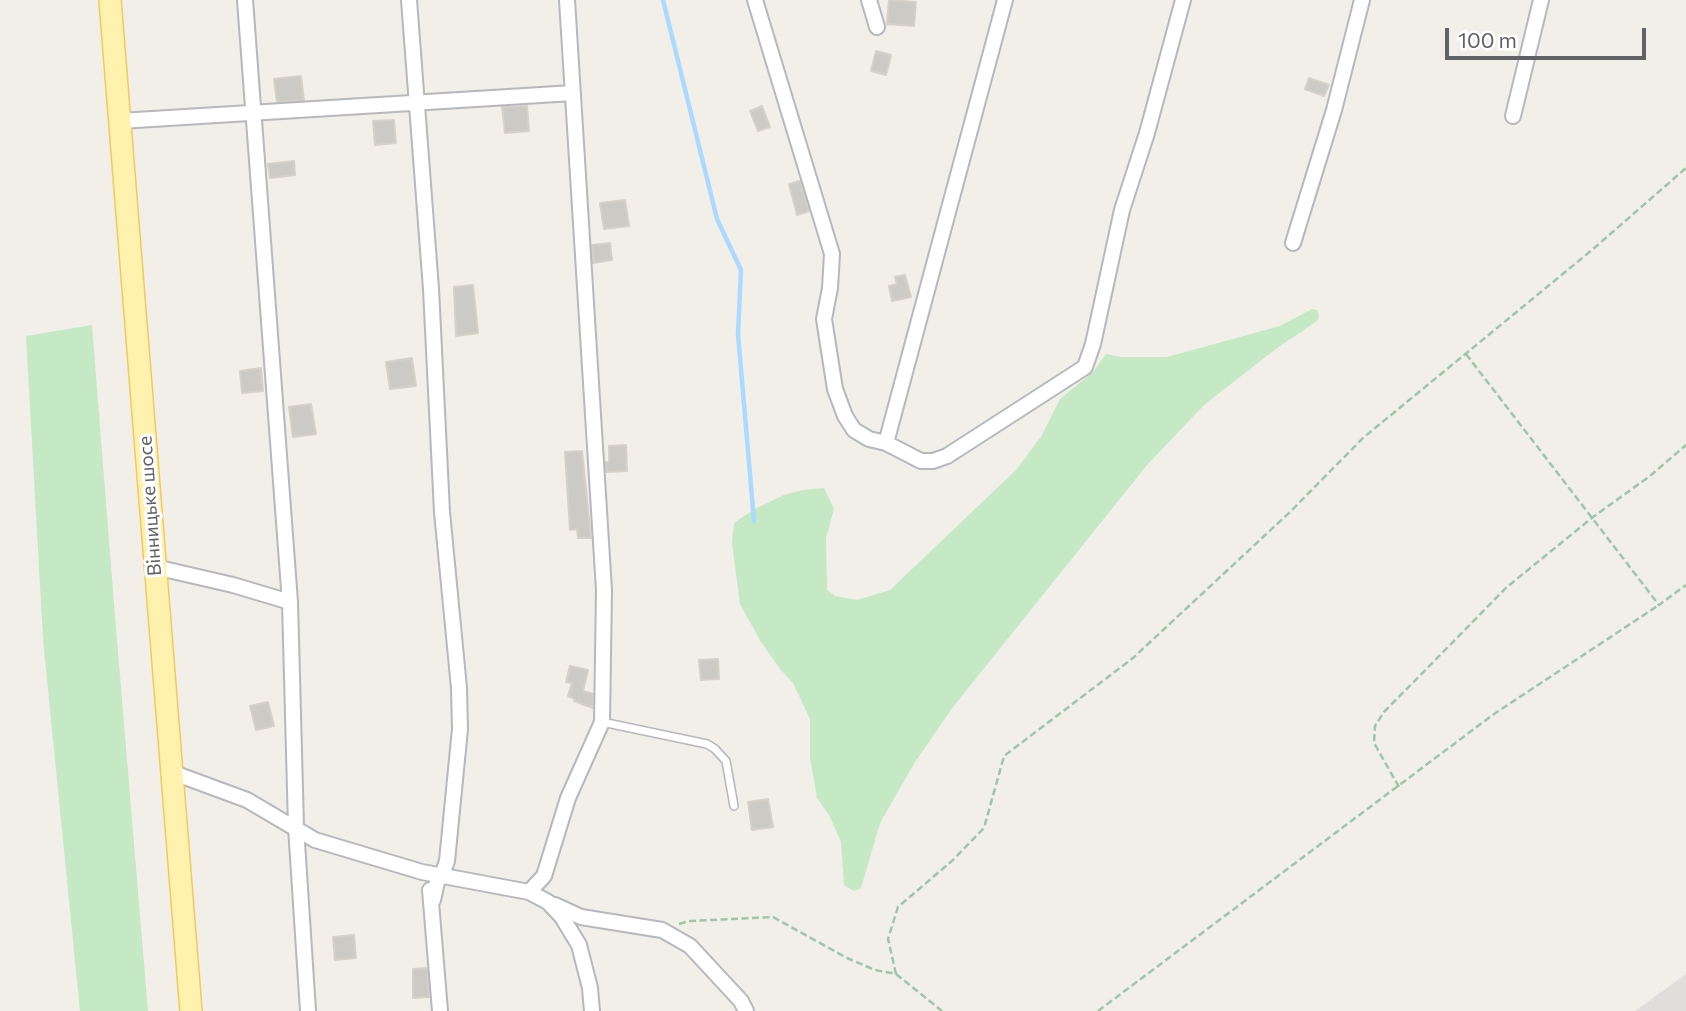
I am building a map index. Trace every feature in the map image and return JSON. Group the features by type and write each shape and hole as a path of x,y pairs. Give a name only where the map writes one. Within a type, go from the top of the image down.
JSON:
{"main road":[{"name":"Вінницьке шосе","path":"110,0 191,1011"}],"street":[{"path":"246,0 289,603 296,827 308,1011"},
{"path":"409,0 418,103 442,512 460,729 447,861 437,882 433,900"},
{"path":"530,892 544,876 568,798 602,722 604,590 566,0"},
{"path":"755,0 832,254 830,288 824,319 835,389 845,416 854,430 921,461 933,461 947,456 1085,367 1093,344 1122,210 1147,133 1183,0"},
{"path":"869,0 877,27"},
{"path":"886,443 1005,0"},
{"path":"1293,243 1334,110 1362,0"},
{"path":"1513,116 1541,0"},
{"path":"120,121 573,93"},
{"path":"155,568 233,585 289,603"},
{"path":"171,772 247,800 296,827 315,841 422,872 530,892 581,917 662,930 690,946 741,1001 746,1011"},
{"path":"422,872 433,900 440,1011"},
{"path":"548,902 562,917 579,945 590,988 592,1011"}],"lane":[{"path":"602,722 707,744 715,749 726,761 734,806"}],"path":[{"path":"896,974 888,939 898,907 953,860 984,828 1004,756 1133,659 1290,512 1363,438 1592,250 1686,168"},
{"path":"1466,354 1659,605"},
{"path":"1399,786 1374,743 1375,726 1384,712 1507,587 1593,517 1650,476 1686,444"},
{"path":"1098,1011 1494,714 1659,605 1686,584"},
{"path":"662,930 689,921 773,917 847,958 875,970 896,974 942,1011"}],"shaded area":[{"path":"1686,974 1686,1011 1635,1011"}],"green space":[{"path":"1312,309 1317,310 1317,321 1277,348 1204,405 1147,465 953,707 915,762 880,823 861,888 854,891 844,885 841,842 829,815 817,798 810,758 810,719 793,683 761,642 740,604 732,543 734,523 784,495 824,488 834,509 826,538 827,590 835,596 857,600 890,590 1017,469 1042,435 1060,399 1093,372 1106,354 1121,357 1167,357 1280,326"},
{"path":"92,325 148,1011 80,1011 43,639 26,336"}],"building":[{"path":"889,0 916,2 914,26 887,24"},
{"path":"876,51 891,55 886,75 871,71"},
{"path":"301,76 304,100 277,102 274,79"},
{"path":"1309,78 1329,85 1324,96 1305,89"},
{"path":"527,106 529,131 505,133 502,107"},
{"path":"762,106 770,127 758,131 750,111"},
{"path":"394,120 396,143 375,145 373,121"},
{"path":"294,161 295,175 270,178 268,164"},
{"path":"800,181 809,211 797,215 789,184"},
{"path":"625,200 629,226 604,229 600,203"},
{"path":"610,243 612,260 593,263 592,245"},
{"path":"905,275 911,297 892,301 889,286 897,284 895,277"},
{"path":"473,285 478,333 456,336 454,287"},
{"path":"412,358 416,386 390,389 386,362"},
{"path":"261,368 263,391 242,393 240,371"},
{"path":"311,404 316,434 293,437 289,407"},
{"path":"626,445 627,471 606,472 609,446"},
{"path":"582,451 591,538 578,538 577,529 570,530 565,452"},
{"path":"718,659 719,679 701,680 699,660"},
{"path":"570,666 588,670 583,691 593,694 593,708 568,696 572,683 566,682"},
{"path":"268,702 274,726 256,730 250,706"},
{"path":"768,799 773,827 752,830 748,802"},
{"path":"354,935 356,958 335,960 333,937"},
{"path":"427,968 429,997 413,998 413,969"}],"waterway":[{"path":"663,0 717,219 741,270 738,334 754,521"}]}
